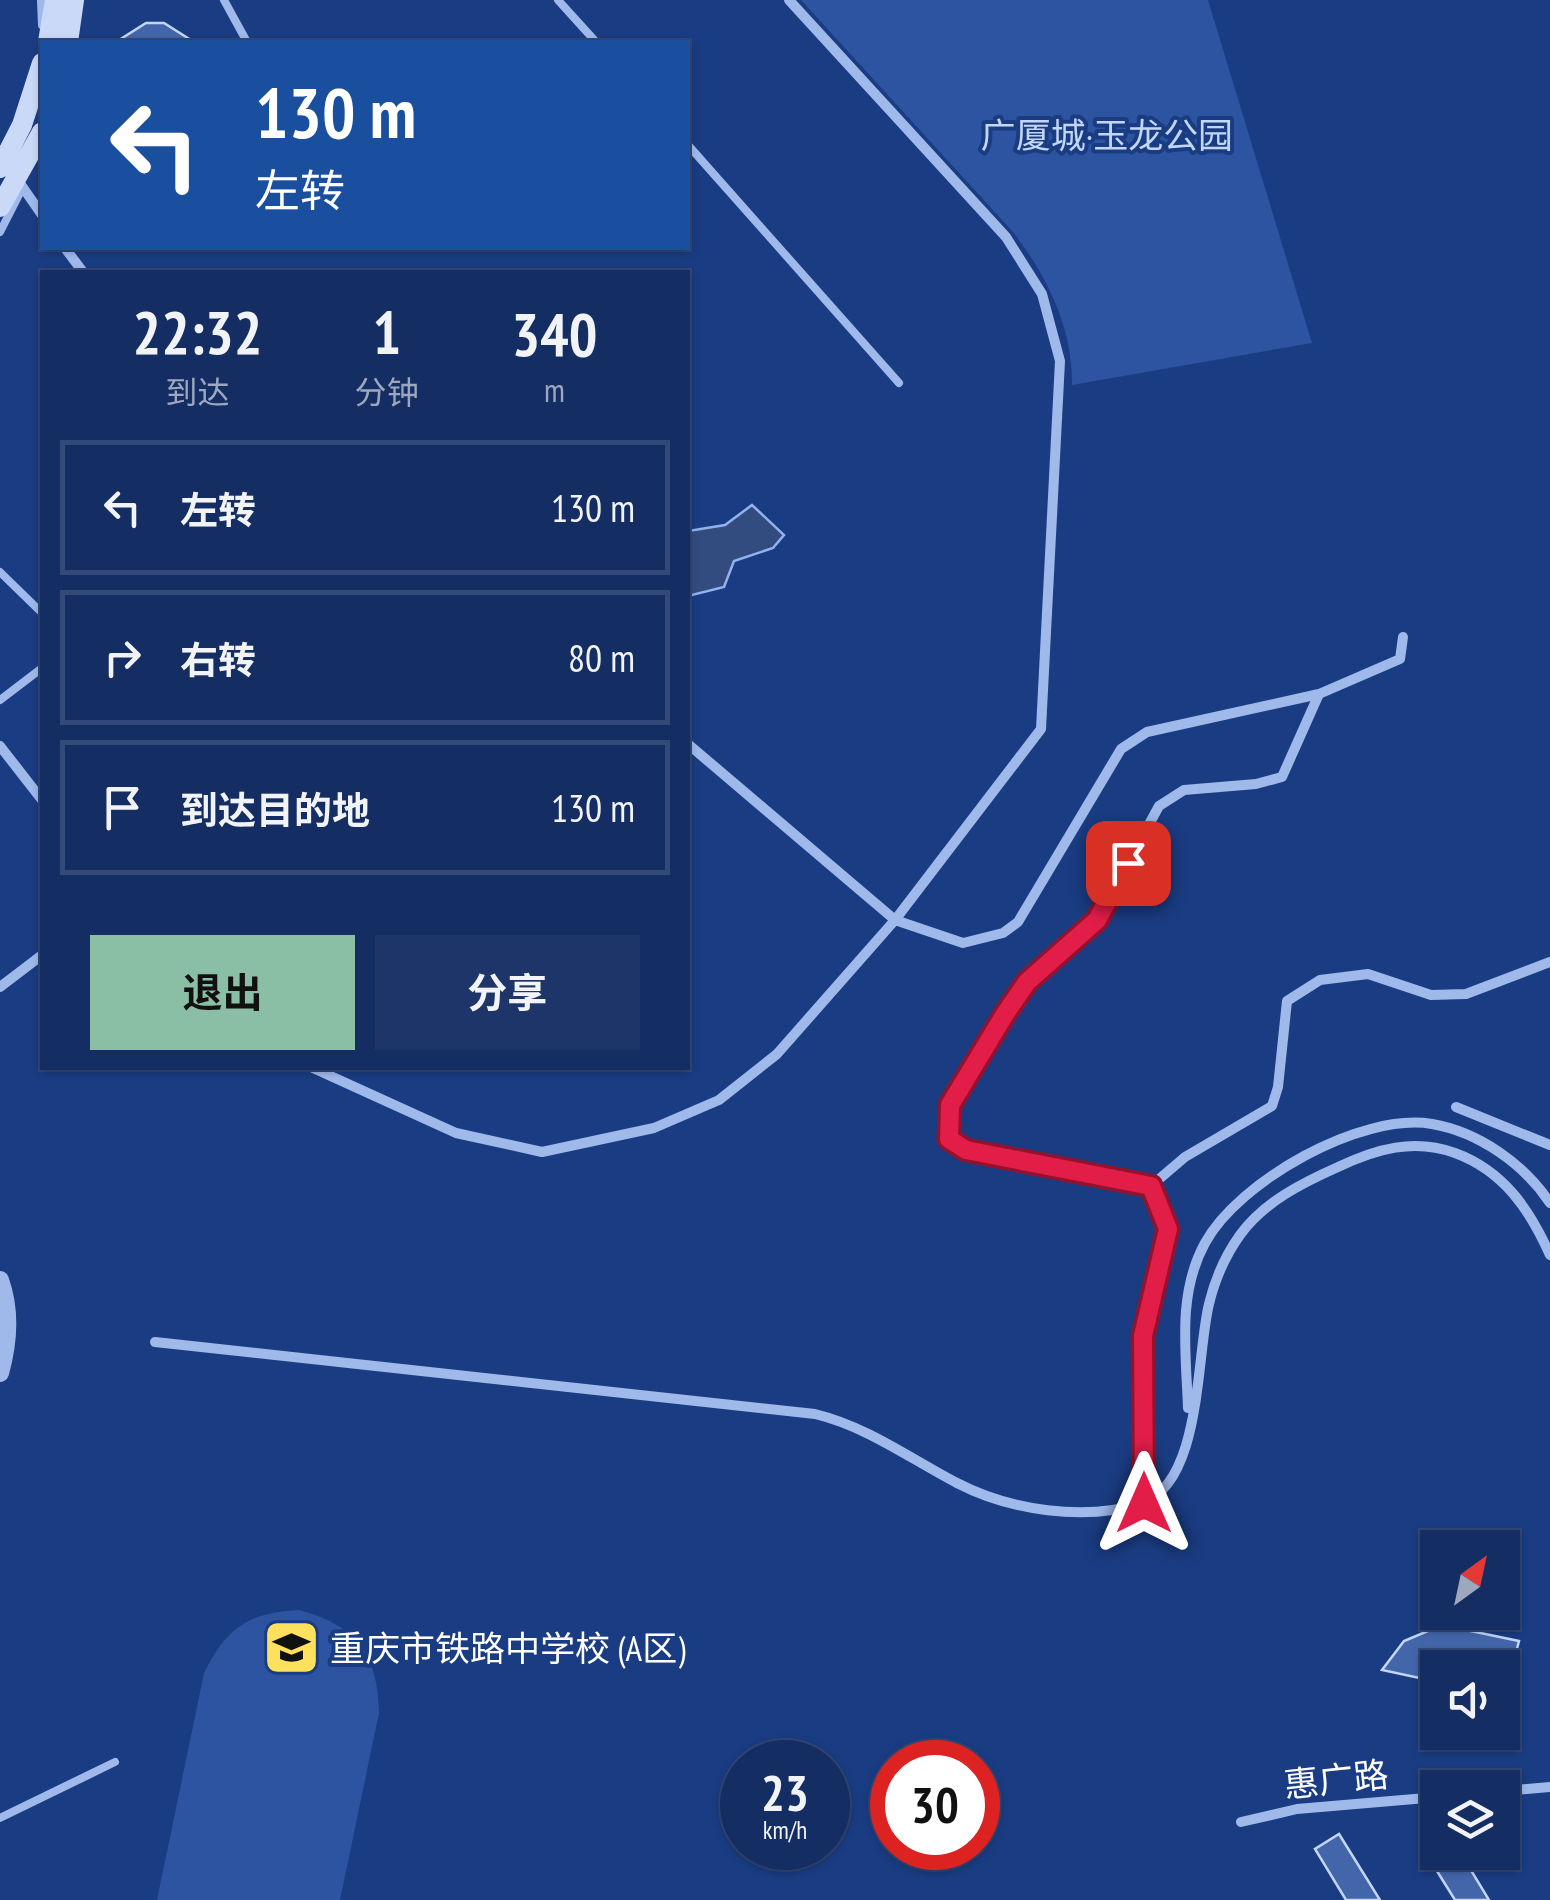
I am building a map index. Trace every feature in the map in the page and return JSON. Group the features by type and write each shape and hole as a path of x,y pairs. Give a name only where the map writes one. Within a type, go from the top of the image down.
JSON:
{"main road":[{"path":"48,40 54,0"},
{"path":"68,40 74,0"},
{"path":"0,207 40,70"},
{"path":"11,175 40,136"}],"street":[{"path":"316,1070 456,1133 542,1152 654,1128 719,1100 777,1054 895,920 1041,729 1060,360 1042,294 1006,238 788,0"},
{"path":"11,175 40,212"},
{"path":"690,746 895,920 963,943 1004,933 1018,922 1121,749 1147,732 1319,694 1400,659 1403,637"},
{"path":"1151,1186 966,1150 949,1139 950,1105 1027,982 1097,920 1160,806 1184,790 1256,784 1282,777 1319,694"},
{"path":"0,746 40,797"},
{"path":"0,986 40,956"},
{"path":"1151,1186 1185,1157 1272,1106 1278,1087 1286,1001 1320,980 1368,974 1431,995 1466,994 1550,962"},
{"path":"1456,1106 1550,1145"},
{"path":"1188,1434 1184,1318 1192,1269 1222,1216 1271,1174 1368,1130 1430,1124 1470,1136 1506,1158 1527,1175 1550,1203"},
{"path":"155,1342 815,1414 870,1432 960,1485 1012,1504 1100,1511 1144,1503 1175,1476 1188,1434 1208,1306 1226,1258 1261,1213 1309,1180 1372,1151 1400,1146 1450,1151 1473,1160 1512,1190 1536,1225 1550,1255"},
{"path":"1144,1503 1143,1336 1168,1229 1151,1186"},
{"path":"0,1280 9,1318 0,1372"},
{"path":"1520,1790 1550,1787"},
{"name":"惠广路","path":"1241,1822 1296,1809 1420,1799"}],"lane":[{"path":"41,0 42,40"},
{"path":"224,0 247,40"},
{"path":"558,0 594,40"},
{"path":"690,148 899,383"},
{"path":"0,232 11,175"},
{"path":"0,572 40,611"},
{"path":"0,700 40,670"},
{"path":"0,1818 115,1762"}],"green space":[{"name":"广厦城·玉龙公园","path":"801,0 1208,0 1312,343 1072,385 1063,323 1047,285 1025,249"},
{"path":"299,1610 335,1624 360,1645 378,1692 379,1713 340,1900 157,1900 204,1673 221,1644 241,1625 266,1615"}],"shaded area":[{"path":"752,505 784,535 773,548 734,561 724,587 690,596 690,531 725,525"}],"building":[{"path":"146,23 164,23 191,40 119,40"},
{"path":"1430,1630 1466,1630 1519,1641 1517,1650 1420,1650 1420,1678 1382,1670 1404,1641"},
{"path":"1339,1834 1380,1900 1346,1900 1315,1849"},
{"path":"1436,1870 1471,1870 1489,1900 1455,1900"}],"place":[{"name":"重庆市铁路中学校 (A区)","path":"291,1648"}],"route":[{"path":"1128,863 1097,920 1027,982 1005,1014 950,1105 949,1139 966,1150 1151,1186 1168,1229 1143,1336 1144,1503"}]}
